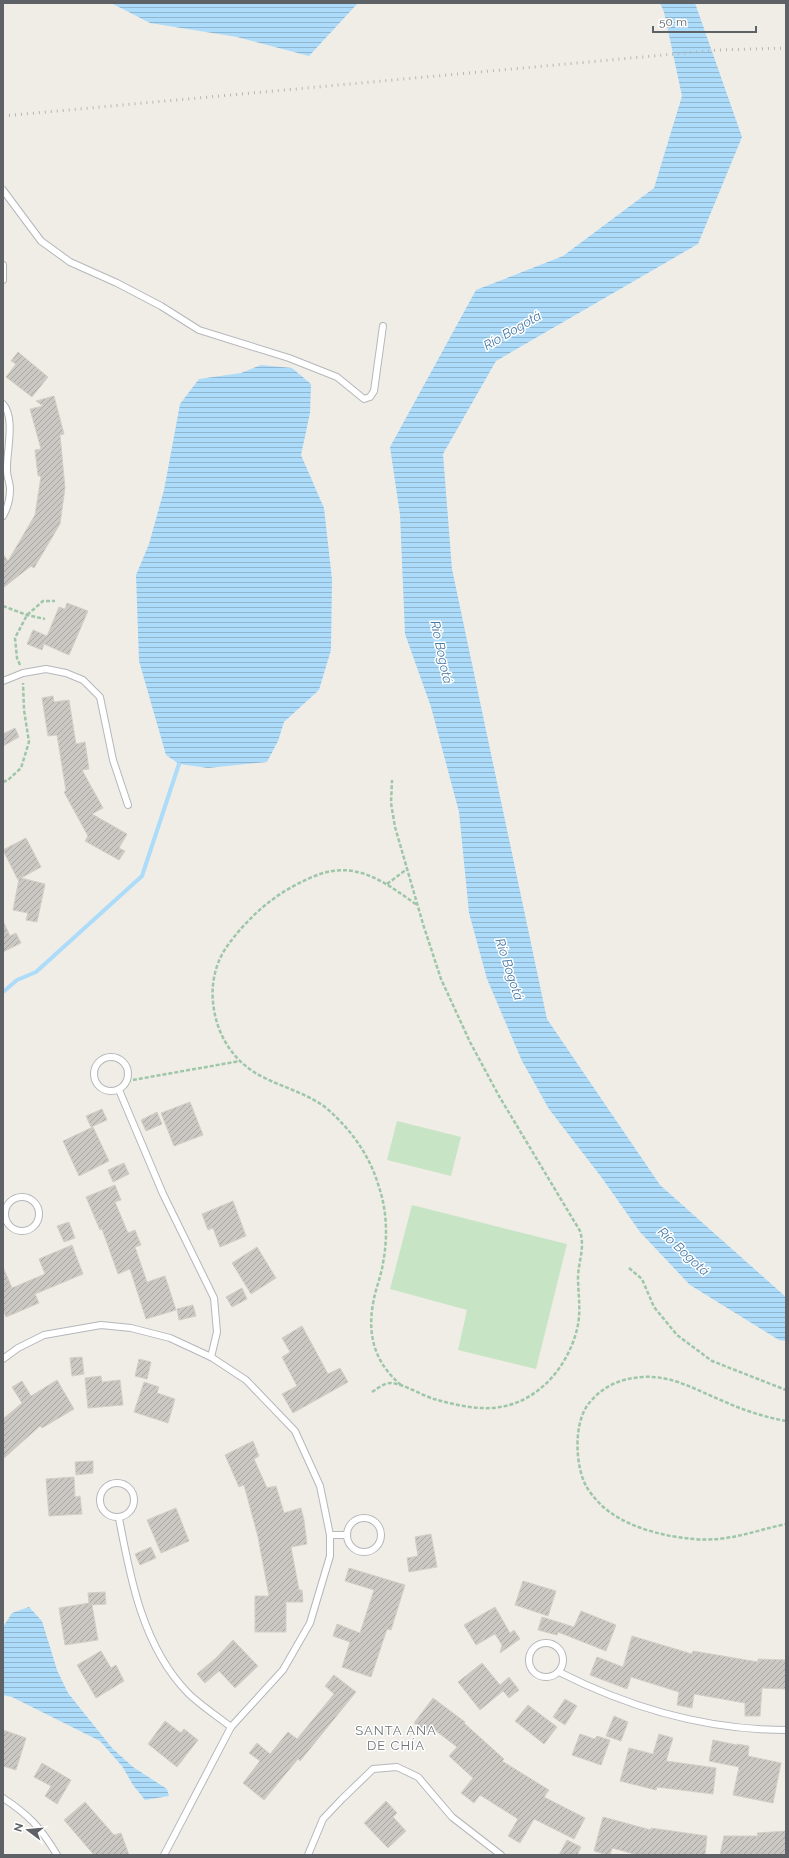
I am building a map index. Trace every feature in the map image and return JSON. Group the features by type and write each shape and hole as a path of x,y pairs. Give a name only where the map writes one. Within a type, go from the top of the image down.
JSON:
{"lane":[{"path":"3,190 41,241 70,262 117,283 161,306 199,330 289,358 338,377 364,399 370,397 374,391 383,326"},
{"path":"3,265 3,280"},
{"path":"3,404 8,416 9,445 5,468 10,489 6,511 3,516"},
{"path":"3,681 23,673 46,669 66,673 83,680 100,696 113,760 128,805"},
{"path":"107,1057 118,1058 126,1065 129,1076 127,1081 119,1090 108,1091 98,1085 94,1074 98,1063 107,1057"},
{"path":"119,1090 163,1194 214,1298 217,1332 211,1356"},
{"path":"23,1196 34,1200 37,1204 40,1215 38,1220 30,1229 19,1231 9,1225 5,1214 9,1203 13,1199 23,1196"},
{"path":"3,1230 9,1225"},
{"path":"3,1359 18,1348 44,1335 100,1325 131,1328 170,1338 211,1356 246,1380 295,1430 320,1486 330,1535 330,1556 310,1623 283,1670 231,1727 164,1855"},
{"path":"112,1483 123,1484 128,1487 134,1496 133,1507 130,1512 119,1518 108,1515 100,1506 100,1494 112,1483"},
{"path":"365,1517 370,1518 379,1526 382,1536 377,1547 366,1552 355,1550 348,1541 347,1535 350,1524 355,1520 365,1517"},
{"path":"119,1518 129,1575 152,1640 168,1667 188,1693 231,1727"},
{"path":"330,1535 347,1535"},
{"path":"542,1643 557,1646 561,1651 564,1661 559,1672 549,1678 537,1675 530,1666 530,1654 533,1649 542,1643"},
{"path":"559,1672 606,1695 648,1710 711,1725 786,1730"},
{"path":"308,1855 323,1819 342,1799 373,1769 397,1767 418,1777 452,1817 501,1855"},
{"path":"3,1798 23,1811 43,1831 57,1855"}],"path":[{"path":"3,782 8,780 21,768 29,742 24,710 23,673 17,658 15,638 27,615 42,601 55,601"},
{"path":"3,606 27,615 45,619"},
{"path":"372,1392 388,1384 402,1386 434,1399 481,1408 501,1407 521,1401 539,1390 560,1368 575,1338 580,1315 578,1275 582,1239 577,1226 524,1140 461,1022 441,979 417,906 393,820 391,804 392,780"},
{"path":"387,884 407,869"},
{"path":"402,1386 383,1368 378,1359 372,1335 373,1304 383,1265 386,1229 382,1198 373,1169 354,1137 335,1116 312,1098 262,1077 240,1061 227,1046 220,1033 215,1017 213,990 215,974 222,955 246,922 277,896 311,878 329,872 345,870 360,872 387,884 417,906"},
{"path":"127,1081 240,1061"},
{"path":"629,1268 642,1278 654,1307 677,1335 712,1360 786,1390"},
{"path":"786,1421 758,1415 670,1378 644,1377 624,1379 606,1387 589,1403 581,1419 577,1441 579,1464 586,1486 610,1513 640,1527 662,1534 694,1539 721,1539 742,1537 786,1524"}],"green space":[{"path":"397,1121 461,1137 451,1176 387,1160"},
{"path":"412,1205 567,1244 536,1369 458,1350 467,1310 390,1289"}],"water":[{"path":"111,3 358,3 309,56 237,37 150,23"},
{"name":"Río Bogotá","path":"660,3 695,3 742,137 698,244 496,361 443,454 452,569 547,1019 660,1185 786,1297 786,1341 779,1340 690,1285 640,1232 602,1178 549,1109 522,1061 487,979 469,913 459,812 431,707 405,634 400,515 390,447 476,290 563,256 654,188 682,96 664,12"},
{"path":"261,365 292,368 311,384 310,413 301,455 324,508 332,579 331,650 319,690 284,722 278,741 267,762 208,768 179,764 166,755 139,661 136,575 149,544 164,490 180,404 199,379 241,373"},
{"path":"29,1607 42,1621 57,1670 68,1693 112,1748 133,1767 167,1789 169,1796 145,1800 133,1785 122,1766 100,1741 12,1697 3,1695 3,1627 12,1613"}],"building":[{"path":"18,352 48,377 32,397 6,377 16,364 11,361"},
{"path":"54,396 64,434 60,435 65,488 60,524 34,568 31,566 3,588 3,554 8,561 35,515 41,476 38,476 35,450 41,449 30,409 43,406 36,401"},
{"path":"67,603 88,611 69,655 44,644 42,650 27,644 33,630 47,636 59,607 65,609"},
{"path":"53,696 54,702 69,700 76,744 85,742 89,769 82,770 103,808 92,814 127,834 119,848 125,851 119,860 85,841 88,836 64,792 66,791 57,735 48,736 42,698"},
{"path":"15,728 19,737 3,746 3,734"},
{"path":"26,838 41,867 21,878 45,884 37,922 26,920 28,913 13,910 19,879 18,880 3,850"},
{"path":"3,921 10,936 16,933 21,943 3,952"},
{"path":"190,1102 203,1135 174,1146 161,1113"},
{"path":"102,1109 107,1120 91,1127 86,1116"},
{"path":"157,1112 162,1124 146,1131 141,1120"},
{"path":"93,1127 109,1161 79,1176 63,1141"},
{"path":"124,1163 129,1174 113,1182 108,1170"},
{"path":"115,1185 121,1200 115,1202 128,1233 135,1230 141,1245 135,1247 147,1282 165,1276 176,1310 146,1319 130,1269 118,1274 102,1229 100,1230 86,1197"},
{"path":"233,1201 246,1236 220,1247 213,1228 208,1230 202,1214"},
{"path":"69,1222 75,1238 64,1242 57,1226"},
{"path":"72,1245 83,1274 35,1294 39,1303 6,1317 3,1309 3,1267 12,1288 45,1274 39,1259"},
{"path":"257,1247 276,1278 251,1294 232,1263"},
{"path":"242,1288 247,1299 232,1307 226,1297"},
{"path":"193,1305 196,1316 179,1320 177,1309"},
{"path":"302,1326 328,1374 340,1368 348,1382 293,1413 282,1394 297,1386 282,1357 290,1352 282,1338"},
{"path":"82,1357 84,1374 72,1376 70,1358"},
{"path":"139,1359 151,1362 147,1379 135,1376"},
{"path":"101,1376 102,1382 120,1380 123,1405 88,1408 85,1378"},
{"path":"57,1380 74,1409 42,1428 40,1426 3,1459 3,1419 22,1403 12,1387 22,1381 31,1396"},
{"path":"144,1382 159,1387 157,1393 175,1399 168,1423 134,1412"},
{"path":"253,1441 259,1456 254,1459 267,1488 276,1486 284,1513 301,1508 304,1520 307,1544 291,1547 299,1590 302,1590 303,1602 286,1602 286,1632 255,1632 255,1596 269,1596 258,1537 244,1485 239,1487 225,1455"},
{"path":"93,1461 93,1473 76,1475 75,1462"},
{"path":"74,1477 75,1497 80,1496 82,1514 49,1516 46,1479"},
{"path":"176,1508 189,1541 161,1553 147,1520"},
{"path":"431,1534 437,1567 409,1572 407,1558 418,1556 415,1537"},
{"path":"151,1547 156,1558 140,1565 135,1554"},
{"path":"349,1568 405,1585 391,1630 387,1629 371,1677 342,1667 350,1642 333,1636 337,1624 360,1633 374,1590 345,1581"},
{"path":"523,1581 556,1591 548,1616 515,1605"},
{"path":"105,1592 106,1604 92,1605 98,1640 65,1645 59,1608 89,1603 88,1593"},
{"path":"495,1607 510,1633 514,1630 520,1639 500,1653 502,1645 495,1634 476,1645 464,1625"},
{"path":"581,1611 616,1625 606,1651 558,1632 557,1635 538,1630 542,1617 574,1627"},
{"path":"632,1636 692,1654 693,1651 758,1662 758,1659 786,1660 786,1689 762,1688 760,1716 745,1716 745,1703 694,1694 692,1708 677,1705 679,1692 631,1677 627,1689 590,1675 597,1657 623,1667"},
{"path":"233,1640 258,1666 235,1688 219,1671 205,1683 197,1674 216,1658"},
{"path":"101,1651 111,1668 116,1665 124,1681 96,1698 77,1665"},
{"path":"482,1663 500,1685 509,1677 519,1690 509,1698 503,1691 480,1710 458,1682"},
{"path":"334,1675 356,1692 300,1761 298,1759 264,1800 243,1783 260,1761 249,1753 257,1743 270,1754 288,1732 297,1739 334,1694 325,1686"},
{"path":"433,1698 465,1722 464,1723 504,1759 502,1761 549,1790 544,1797 585,1818 574,1839 534,1819 520,1843 508,1836 518,1819 480,1795 474,1803 461,1793 473,1778 449,1756 457,1747 431,1727 427,1732 414,1723"},
{"path":"565,1699 577,1706 565,1725 553,1717"},
{"path":"528,1705 557,1727 544,1744 515,1721"},
{"path":"614,1716 628,1722 621,1741 606,1736"},
{"path":"165,1721 181,1733 184,1729 198,1740 177,1767 148,1744"},
{"path":"3,1730 26,1738 16,1770 3,1766"},
{"path":"580,1734 595,1739 597,1736 610,1740 601,1765 572,1755"},
{"path":"659,1734 673,1738 666,1761 716,1768 713,1794 657,1787 656,1790 620,1781 629,1748 653,1754"},
{"path":"713,1740 749,1746 748,1756 781,1763 773,1803 733,1795 739,1767 709,1761"},
{"path":"42,1763 71,1780 57,1804 45,1796 51,1786 34,1777"},
{"path":"386,1801 397,1813 393,1817 406,1831 388,1848 364,1823"},
{"path":"85,1802 114,1835 121,1833 129,1855 94,1855 64,1820"},
{"path":"603,1817 651,1830 651,1828 707,1836 705,1855 638,1855 612,1848 610,1855 594,1851"},
{"path":"786,1831 786,1855 720,1855 724,1836 758,1836 757,1833"},
{"path":"567,1840 581,1847 577,1855 559,1855"}],"waterway":[{"path":"3,992 17,980 36,972 142,876 179,764"}],"railway":[{"path":"3,116 718,50 786,48"}],"district":[{"name":"SANTA ANA DE CHÍA","path":"396,1738"}]}
